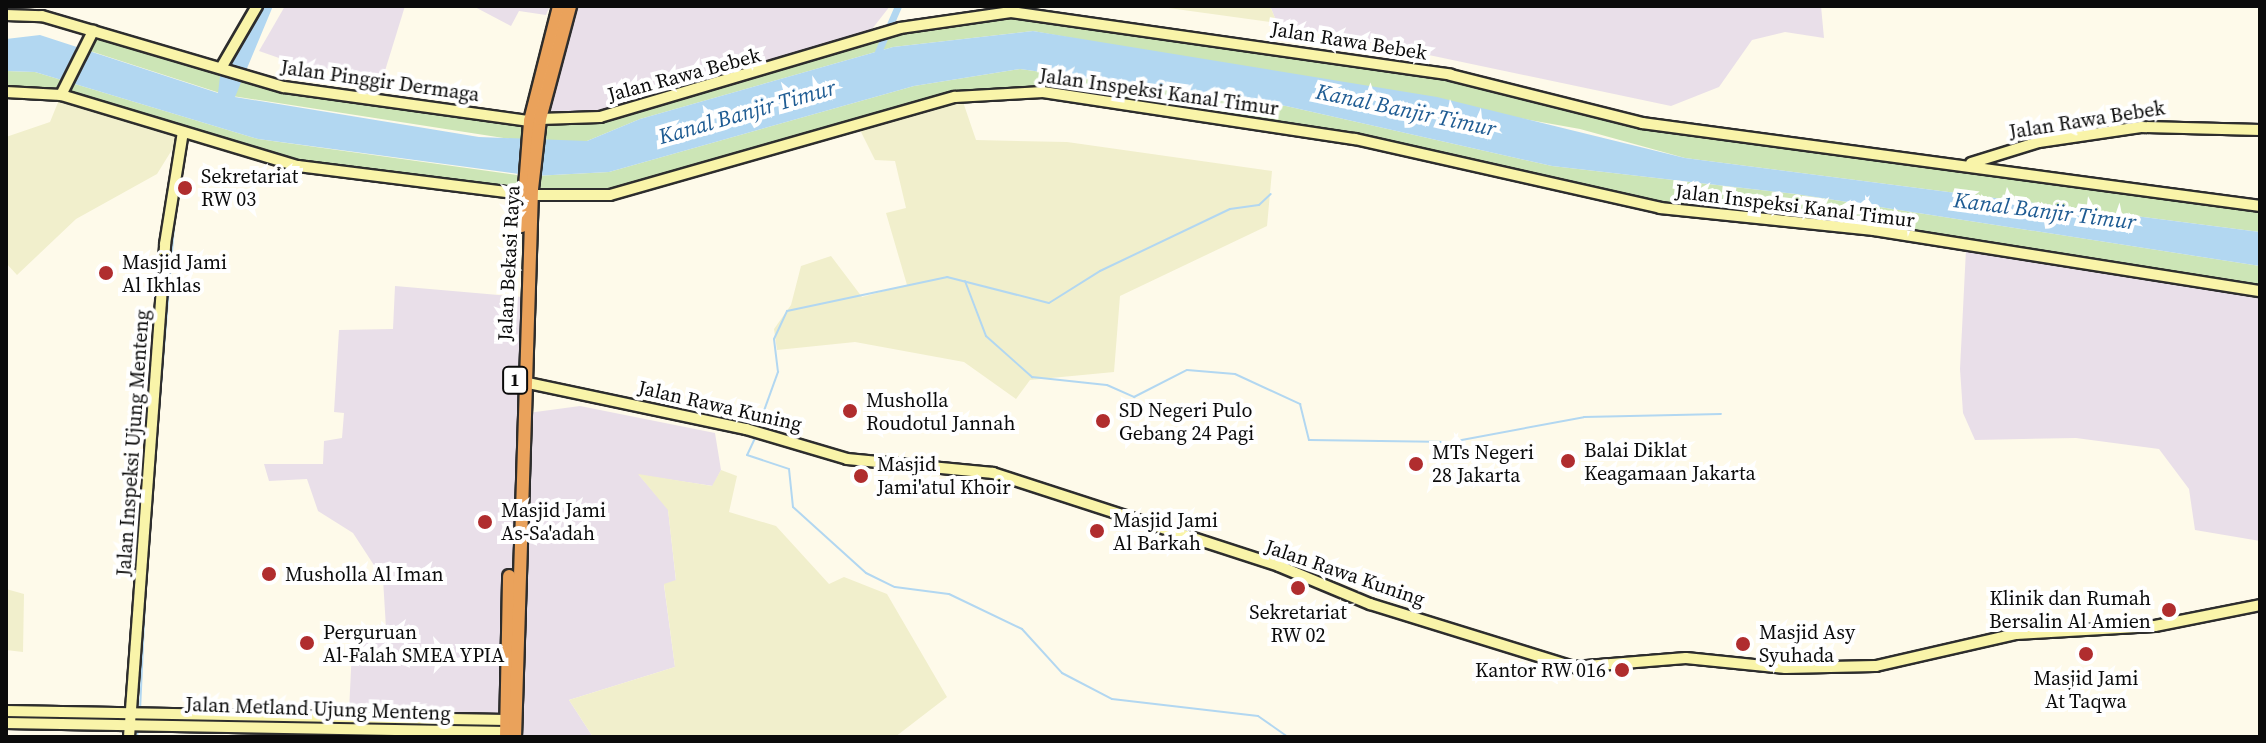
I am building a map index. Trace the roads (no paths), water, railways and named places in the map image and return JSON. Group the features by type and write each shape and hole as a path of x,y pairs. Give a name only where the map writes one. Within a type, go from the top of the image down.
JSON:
{"highway":[{"name":"1","path":"535,124 559,6"},
{"name":"1","path":"535,124 570,6"},
{"name":"Jalan Bekasi Raya","path":"508,732 528,192 535,124"},
{"name":"Jalan Bekasi Raya","path":"508,732 528,192"}],"street":[{"path":"224,69 257,6"},
{"name":"Jalan Rawa Bebek","path":"535,124 600,117 900,28 1025,14 1451,75 1642,123 1969,164 2260,206"},
{"name":"Jalan Pinggir Dermaga","path":"6,15 92,34 320,94 535,124"},
{"path":"63,92 92,34"},
{"name":"Jalan Inspeksi Kanal Timur","path":"6,92 63,92 183,132 312,169 528,192 610,195 925,105 1043,92 1355,139 1660,208 1874,230 2260,291"},
{"name":"Jalan Rawa Bebek","path":"1969,164 2039,142 2141,127 2260,130"},
{"name":"Jalan Inspeksi Ujung Menteng","path":"129,737 165,244 183,132"},
{"name":"Jalan Rawa Kuning","path":"523,382 746,429 852,460 1013,478 1370,604 1574,667 1686,658 1785,668 1876,666 2016,634 2155,626 2260,605"},
{"path":"6,711 130,715"},
{"path":"6,723 130,715"},
{"name":"Jalan Metland Ujung Menteng","path":"130,715 508,732"}],"water":[{"name":"Kanal Banjir Timur","path":"258,6 273,6 235,97 479,137 587,141 640,119 893,47 1033,31 1437,97 1685,158 2260,232 2260,266 1796,194 1552,166 1286,106 1020,69 914,86 609,172 534,176 258,139 35,72 6,71 6,39 40,35 218,93 221,68"}],"waterway":[{"path":"878,52 898,6"},
{"path":"757,430 778,372 774,339 787,311 947,277 1049,303 1100,271 1230,209 1259,205 1271,194"},
{"path":"149,531 175,214"},
{"path":"965,281 986,336 1032,377 1107,385 1134,397 1187,370 1235,374 1300,404 1309,440 1451,442 1584,417 1721,414"},
{"path":"756,436 747,455 789,469 793,507 866,573 895,587 949,594 1022,629 1062,673 1112,699 1258,716 1288,737"},
{"path":"140,711 146,577"},
{"path":"137,737 138,729"}],"place":[{"name":"Sekretariat RW 03","path":"185,188"},
{"name":"Masjid Jami Al Ikhlas","path":"106,273"},
{"name":"Musholla Roudotul Jannah","path":"850,411"},
{"name":"SD Negeri Pulo Gebang 24 Pagi","path":"1103,421"},
{"name":"Balai Diklat Keagamaan Jakarta","path":"1568,461"},
{"name":"MTs Negeri 28 Jakarta","path":"1416,464"},
{"name":"Masjid Jami'atul Khoir","path":"861,476"},
{"name":"Masjid Jami As-Sa'adah","path":"485,522"},
{"name":"Masjid Jami Al Barkah","path":"1097,531"},
{"name":"Musholla Al Iman","path":"269,574"},
{"name":"Sekretariat RW 02","path":"1298,588"},
{"name":"Klinik dan Rumah Bersalin Al Amien","path":"2169,610"},
{"name":"Perguruan Al-Falah SMEA YPIA","path":"307,643"},
{"name":"Masjid Asy Syuhada","path":"1743,644"},
{"name":"Masjid Jami At Taqwa","path":"2086,654"},
{"name":"Kantor RW 016","path":"1622,670"}]}
